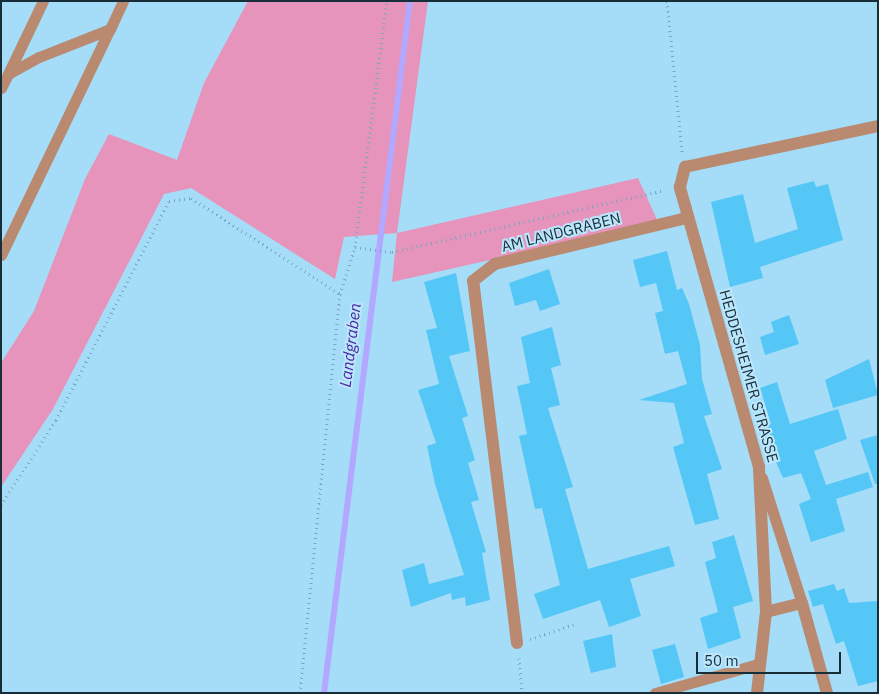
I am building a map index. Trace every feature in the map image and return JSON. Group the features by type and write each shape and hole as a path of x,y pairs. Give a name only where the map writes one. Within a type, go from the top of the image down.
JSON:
{"street":[{"path":"687,218 680,186 685,167 878,126"},
{"name":"HEDDESHEIMER STRASSE","path":"687,218 759,468 766,612 758,664 757,693"},
{"name":"AM LANDGRABEN","path":"517,643 472,281 495,264 687,218"},
{"path":"766,612 802,603 827,693"}],"lane":[{"path":"1,88 43,1"},
{"path":"1,255 123,1"},
{"path":"8,74 110,30"},
{"path":"759,468 802,603"},
{"path":"654,693 758,664"}],"path":[{"path":"300,693 340,294 355,247 387,1"},
{"path":"667,1 685,167"},
{"path":"355,247 392,252 680,186"},
{"path":"1,505 56,420 169,201 190,198 340,294"},
{"path":"522,693 517,643 575,624"}],"shaded area":[{"path":"248,1 428,1 397,233 344,237 335,279 191,188 164,194 53,409 1,487 1,363 34,311 85,179 109,134 177,160 204,83"},
{"path":"638,178 658,222 392,282 397,233"}],"building":[{"path":"814,181 816,187 828,184 843,240 760,267 763,278 730,287 711,202 743,194 755,243 798,229 787,188"},
{"path":"667,251 677,290 682,288 689,304 700,345 702,379 712,414 704,416 722,469 707,474 719,519 695,525 673,447 684,443 674,403 639,400 687,384 678,351 665,354 655,313 663,311 656,283 640,287 633,260"},
{"path":"549,269 560,304 540,311 536,300 515,306 509,283"},
{"path":"456,273 470,351 449,356 468,416 462,418 475,460 468,463 479,500 471,502 486,552 482,553 490,600 466,606 465,597 452,600 451,593 411,607 402,570 424,563 429,584 464,575 435,484 427,446 436,443 418,390 439,384 426,330 437,328 424,282"},
{"path":"789,315 799,344 765,355 760,337 774,332 771,322"},
{"path":"552,327 561,365 551,368 560,405 548,408 573,487 565,489 588,569 669,546 675,566 630,579 641,616 609,627 600,600 543,619 534,594 560,585 542,508 535,509 519,436 527,434 517,386 530,383 521,337"},
{"path":"869,359 878,395 833,408 825,380"},
{"path":"777,382 790,424 838,409 847,439 814,451 826,485 868,472 873,487 836,499 845,531 811,542 799,504 811,499 801,473 783,478 761,428 771,424 760,388"},
{"path":"878,435 878,484 875,484 860,440"},
{"path":"734,535 753,601 733,607 741,638 708,649 700,618 718,612 705,562 716,558 712,542"},
{"path":"834,584 837,591 844,588 849,603 878,601 878,681 858,686 844,641 836,644 823,604 813,607 808,591"},
{"path":"612,634 616,667 591,673 583,641"},
{"path":"675,644 684,677 661,684 652,650"}],"waterway":[{"name":"Landgraben","path":"324,693 410,1"}]}
